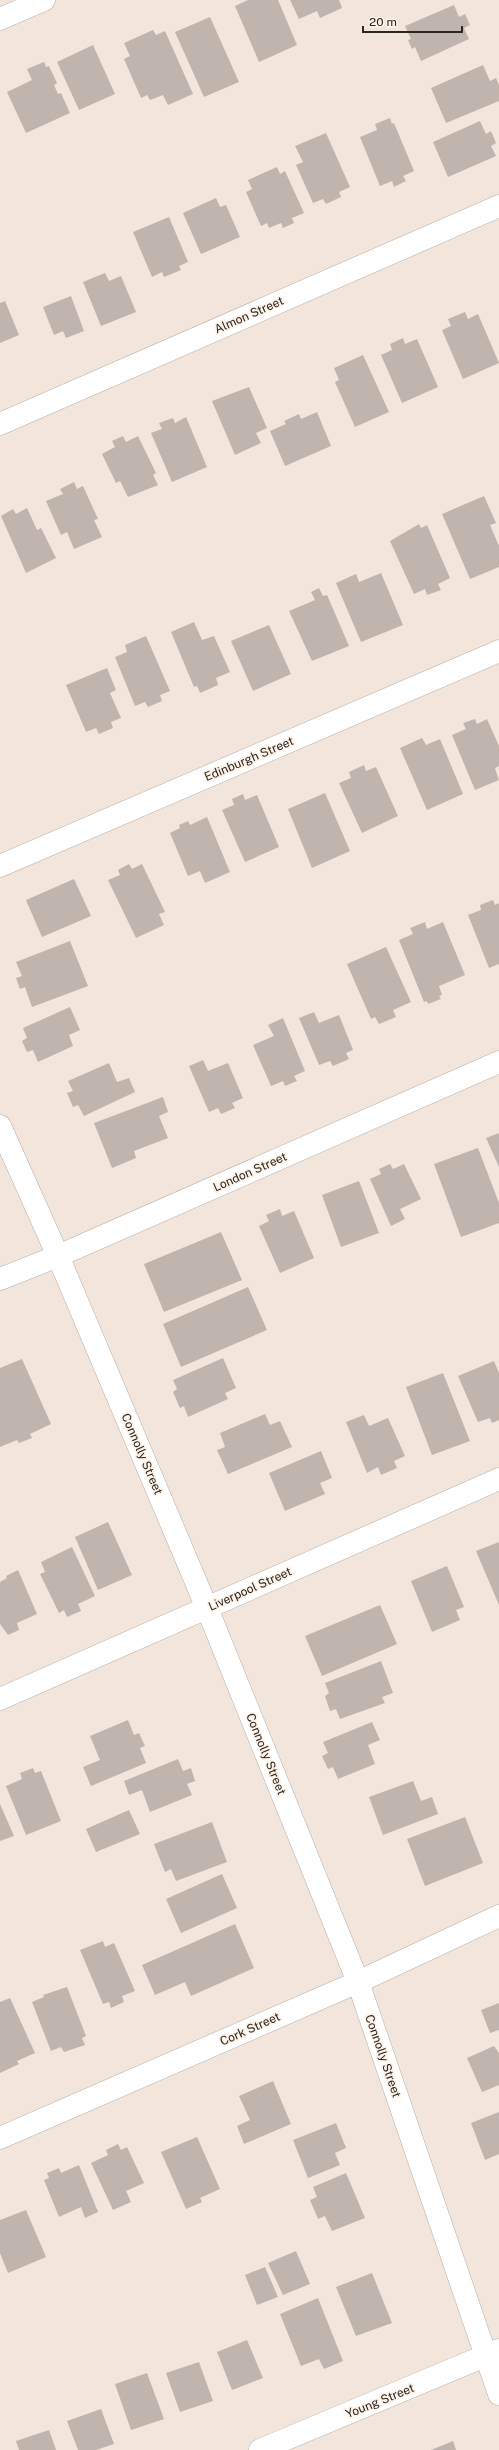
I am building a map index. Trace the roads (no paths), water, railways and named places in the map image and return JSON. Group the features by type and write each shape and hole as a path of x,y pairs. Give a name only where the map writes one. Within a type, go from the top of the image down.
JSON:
{"street":[{"path":"0,19 44,0"},
{"name":"Almon Street","path":"0,424 499,206"},
{"name":"Edinburgh Street","path":"0,866 499,651"},
{"name":"London Street","path":"0,1279 58,1256 499,1062"},
{"name":"Connolly Street","path":"0,1126 58,1256 207,1608 358,1982 492,2353 499,2394"},
{"name":"Liverpool Street","path":"0,1699 499,1479"},
{"name":"Cork Street","path":"0,2138 358,1982 499,1916"},
{"name":"Young Street","path":"260,2450 492,2353"}]}
